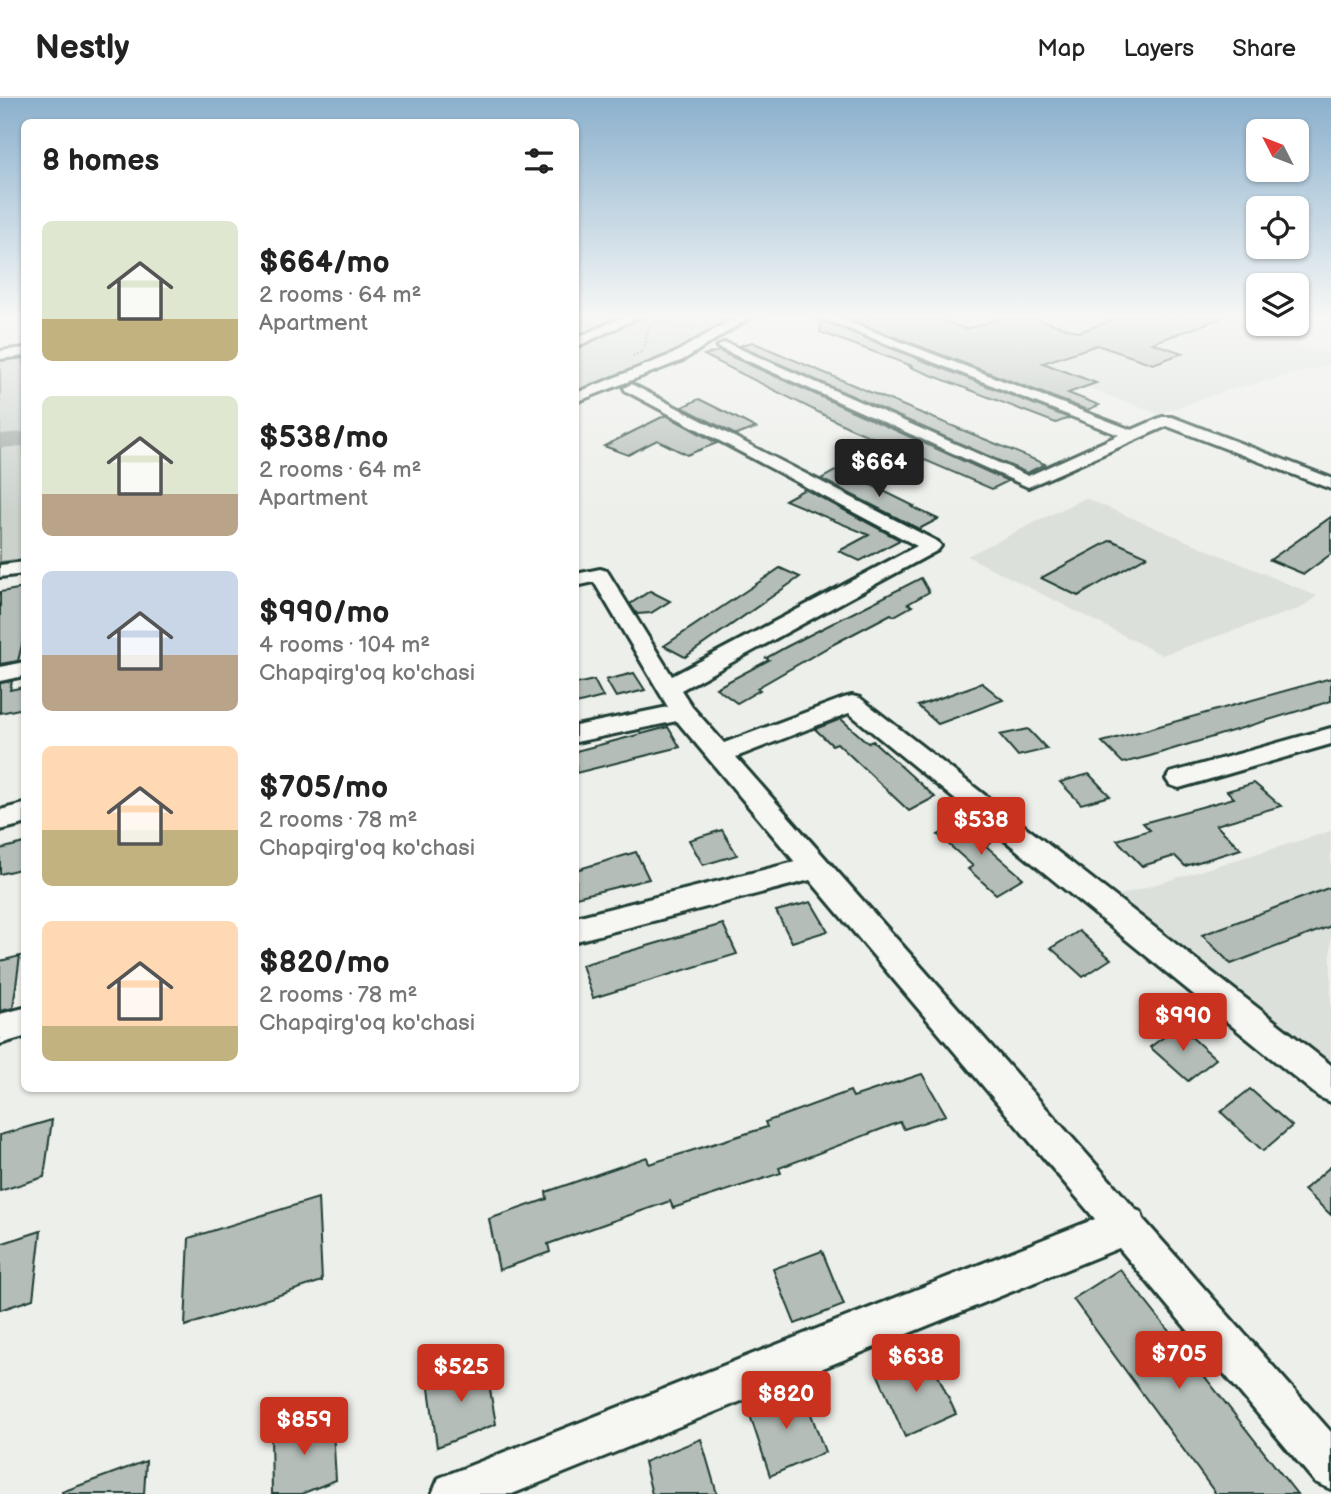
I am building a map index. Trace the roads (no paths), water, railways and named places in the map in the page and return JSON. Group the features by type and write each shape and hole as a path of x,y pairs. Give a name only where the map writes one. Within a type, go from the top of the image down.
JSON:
{"street":[{"path":"579,397 618,381"},
{"path":"808,381 1028,482 1167,420 1331,484"},
{"path":"992,381 1132,435"},
{"path":"579,733 676,700 931,546 631,388"},
{"path":"0,553 21,551"},
{"path":"0,571 21,568"},
{"path":"579,579 600,575 676,700 720,754 1331,1466"},
{"path":"0,674 21,670"},
{"path":"720,754 852,703 1331,1086"},
{"path":"1180,779 1331,736"},
{"path":"0,820 21,815"},
{"path":"579,928 817,867"},
{"path":"0,1029 21,1024"},
{"path":"455,1494 1127,1226"}],"waterway":[{"path":"0,441 21,439"}]}
